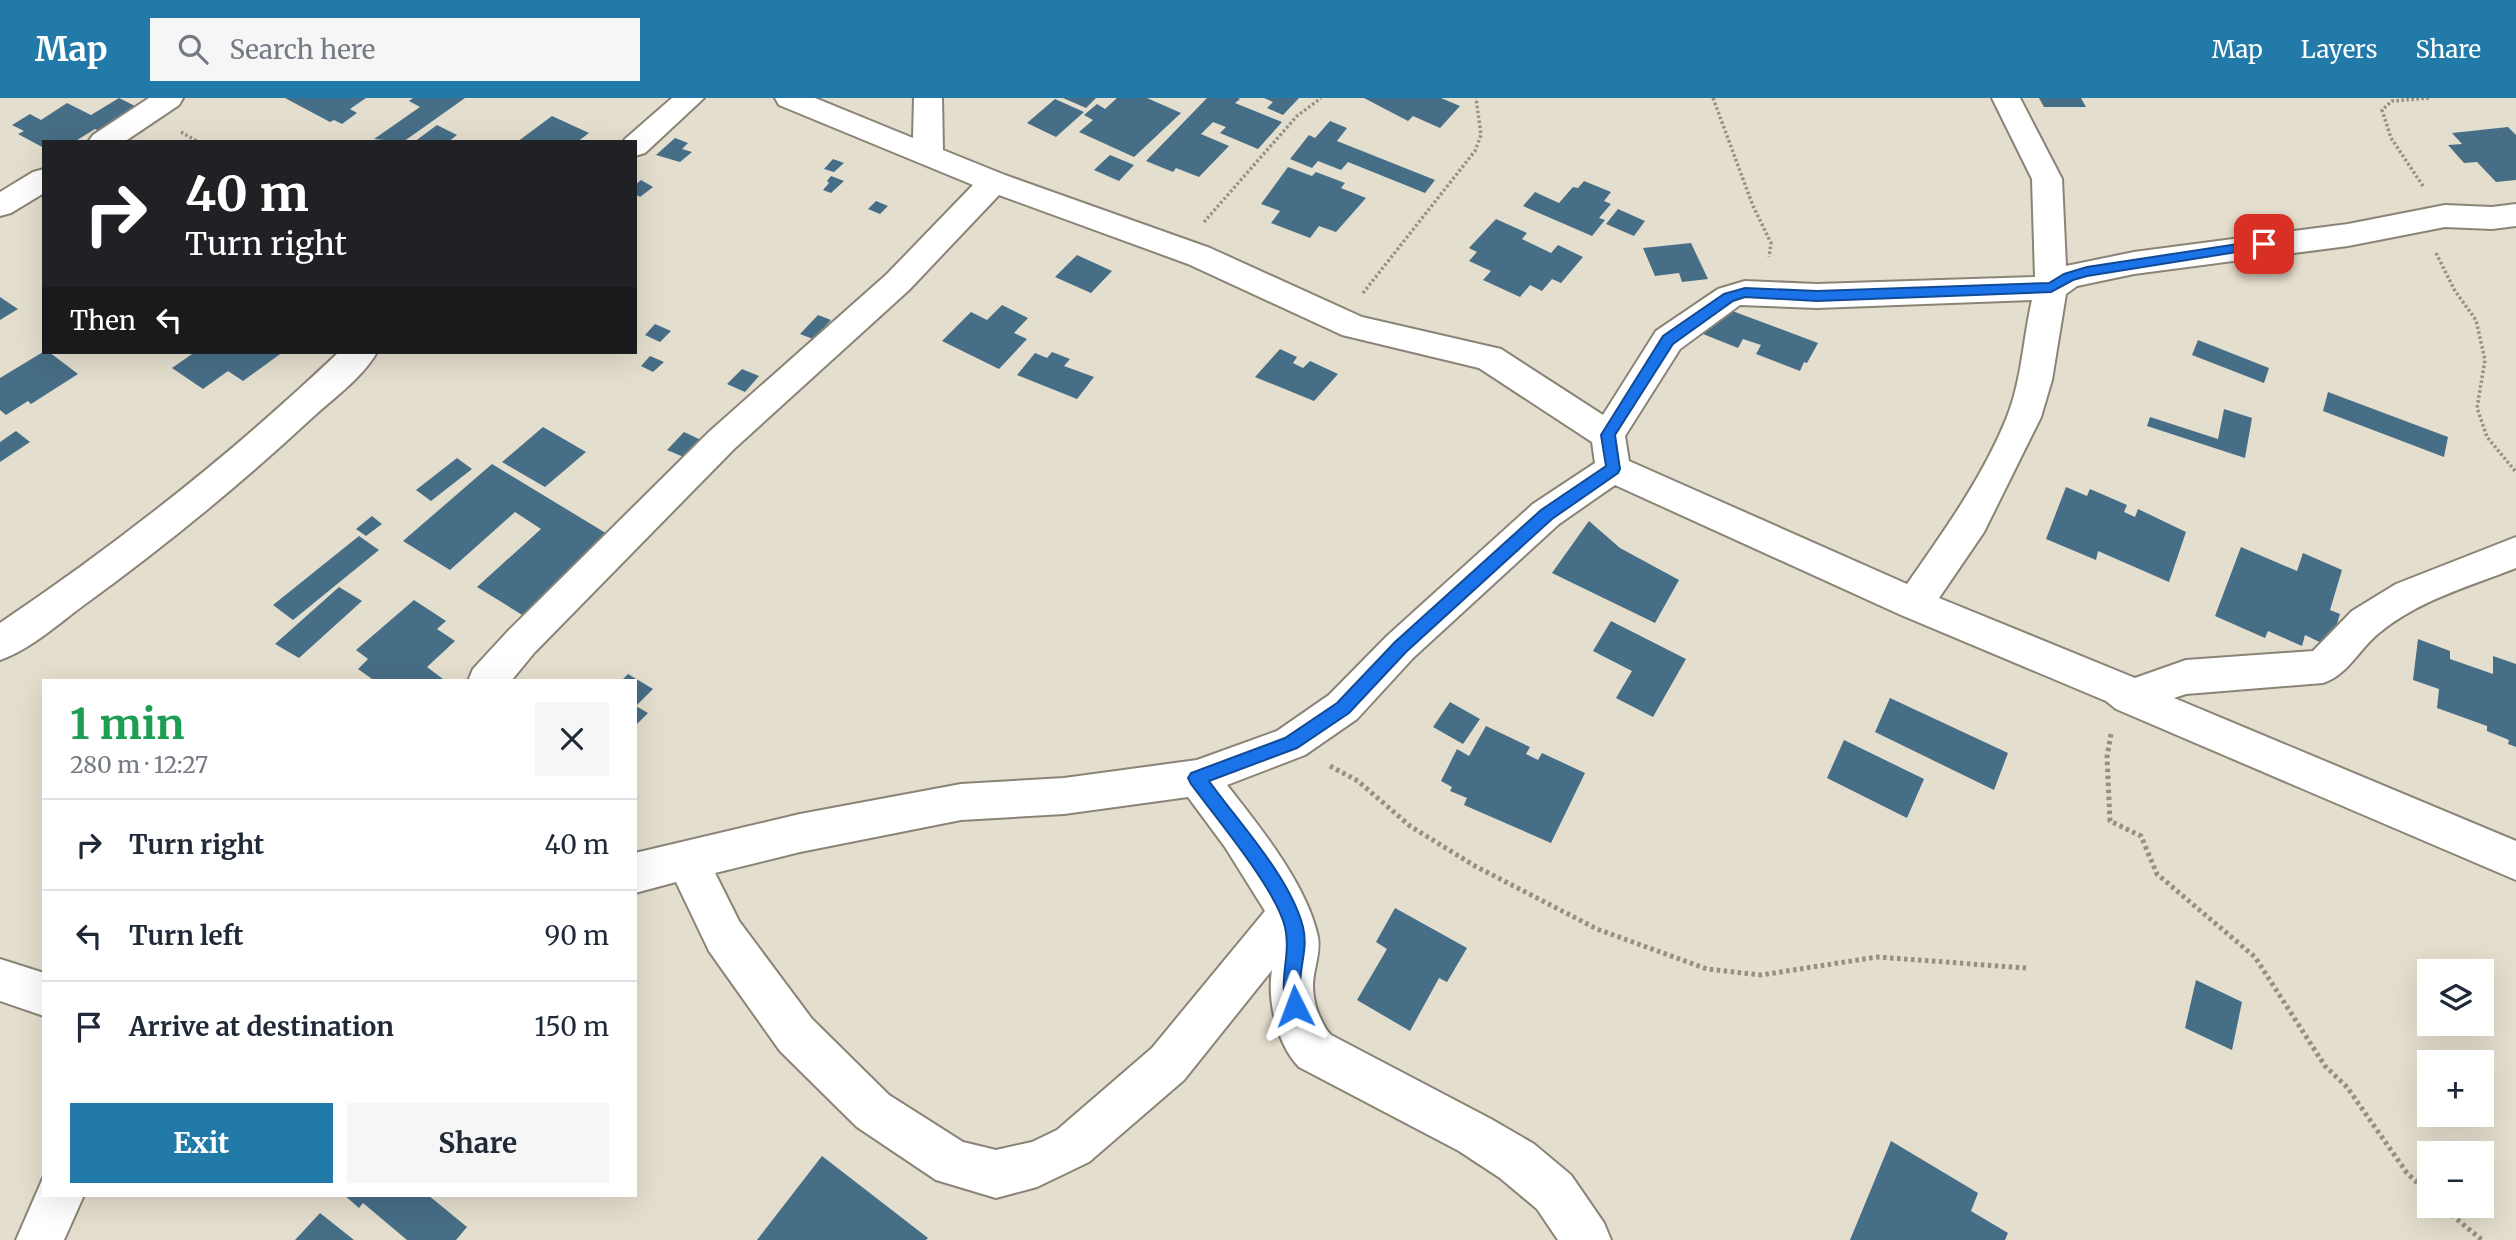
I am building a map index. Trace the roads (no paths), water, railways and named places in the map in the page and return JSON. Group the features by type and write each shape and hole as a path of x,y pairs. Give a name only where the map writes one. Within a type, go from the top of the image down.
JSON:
{"street":[{"path":"106,140 169,98"},
{"path":"637,144 690,98"},
{"path":"789,98 994,181 1199,256 1354,327 1489,358 1610,452 1914,604 2516,860"},
{"path":"928,98 928,153"},
{"path":"1914,604 1971,522 2024,418 2035,380 2051,288 2047,180 2007,98"},
{"path":"0,206 42,180"},
{"path":"489,679 521,642 704,458 898,282 994,181"},
{"path":"637,872 800,833 961,802 1064,796 1197,778 1291,743 1343,708 1401,647 1610,452 1668,340 1729,297 1753,293 1817,296 2051,288 2068,277 2134,263 2348,235 2434,218 2492,218 2516,215"},
{"path":"0,644 232,470 358,354"},
{"path":"2125,693 2186,677 2323,667 2365,622 2409,594 2516,552"},
{"path":"1197,778 1273,883 1294,927 1297,949 1291,986 1303,1039 1315,1051 1475,1135 1517,1161 1554,1192 1587,1240"},
{"path":"687,860 724,936 796,1035 873,1111 953,1163 996,1174 1037,1164 1073,1146 1168,1064 1289,915"},
{"path":"0,980 42,994"},
{"path":"40,1240 59,1197"}]}
